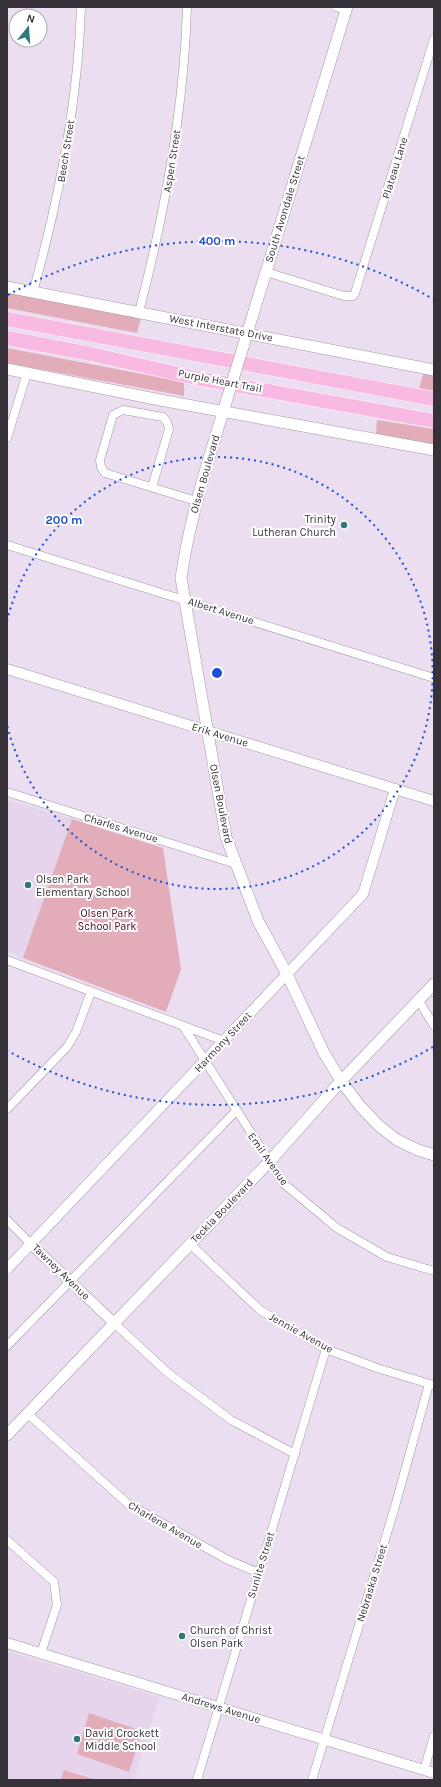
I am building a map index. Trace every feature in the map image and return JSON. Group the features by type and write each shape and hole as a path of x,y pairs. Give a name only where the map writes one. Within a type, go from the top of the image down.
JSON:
{"highway":[{"path":"7,313 55,328"},
{"name":"Purple Heart Trail","path":"7,319 434,399"},
{"name":"Purple Heart Trail","path":"7,338 91,354 196,378 434,421"},
{"path":"7,345 91,354"}],"main road":[{"name":"South Avondale Street","path":"223,411 248,333 343,8"},
{"name":"West Interstate Drive","path":"7,287 434,370"},
{"path":"7,369 434,450"},
{"name":"Olsen Boulevard","path":"223,411 196,501 186,542 181,578 226,837 258,921 287,974 324,1053 341,1081 378,1125 397,1140 434,1156"},
{"name":"Teckla Boulevard","path":"7,1435 269,1162 341,1081 434,984"}],"street":[{"name":"Beech Street","path":"33,292 52,226 68,142 77,62 81,7"},
{"name":"Aspen Street","path":"139,312 162,217 174,155 185,66 187,7"},
{"name":"Plateau Lane","path":"266,272 344,296 352,296 358,289 434,39"},
{"path":"8,433 27,373"},
{"path":"152,487 169,429 167,422 163,417 123,410 118,411 113,415 100,460 100,467 105,473 196,501"},
{"name":"Albert Avenue","path":"7,545 434,678"},
{"name":"Erik Avenue","path":"7,669 434,801"},
{"name":"Harmony Street","path":"7,1269 363,894 395,789"},
{"name":"Charles Avenue","path":"7,792 236,864"},
{"path":"7,960 224,1041"},
{"path":"7,1109 67,1047 76,1032 91,992"},
{"path":"419,1001 434,1026"},
{"name":"Emil Avenue","path":"184,1026 204,1061 282,1184 337,1228 387,1257 434,1271"},
{"path":"7,1346 236,1111"},
{"name":"Tawney Avenue","path":"7,1220 114,1323"},
{"name":"Jennie Avenue","path":"190,1244 260,1310 326,1349 377,1368 432,1385"},
{"path":"114,1323 168,1373 231,1420 295,1454"},
{"name":"Sunlite Street","path":"197,1780 326,1349"},
{"name":"Nebraska Street","path":"312,1780 432,1385"},
{"name":"Charlene Avenue","path":"28,1414 128,1504 228,1560 259,1574"},
{"path":"7,1540 54,1582 57,1604 41,1653"},
{"name":"Andrews Avenue","path":"7,1643 434,1773"},
{"path":"424,1770 434,1736"}],"shaded area":[{"name":"Olsen Park Elementary School","path":"7,800 72,819 23,958 7,951"},
{"name":"David Crockett Middle School","path":"7,1651 159,1697 134,1780 7,1780"}],"green space":[{"path":"7,292 141,318 137,333 7,308"},
{"path":"7,348 184,382 184,396 7,363"},
{"path":"424,372 434,374 434,391 419,388"},
{"path":"377,420 434,429 434,446 376,434"},
{"name":"Olsen Park School Park","path":"72,819 163,848 181,969 166,1012 23,958"},
{"path":"89,1713 142,1731 129,1772 77,1754"},
{"path":"64,1770 96,1780 61,1780"}],"place":[{"name":"Trinity Lutheran Church","path":"344,525"},
{"name":"Olsen Park Elementary School","path":"28,885"},
{"name":"Church of Christ Olsen Park","path":"182,1636"},
{"name":"David Crockett Middle School","path":"77,1739"}]}
